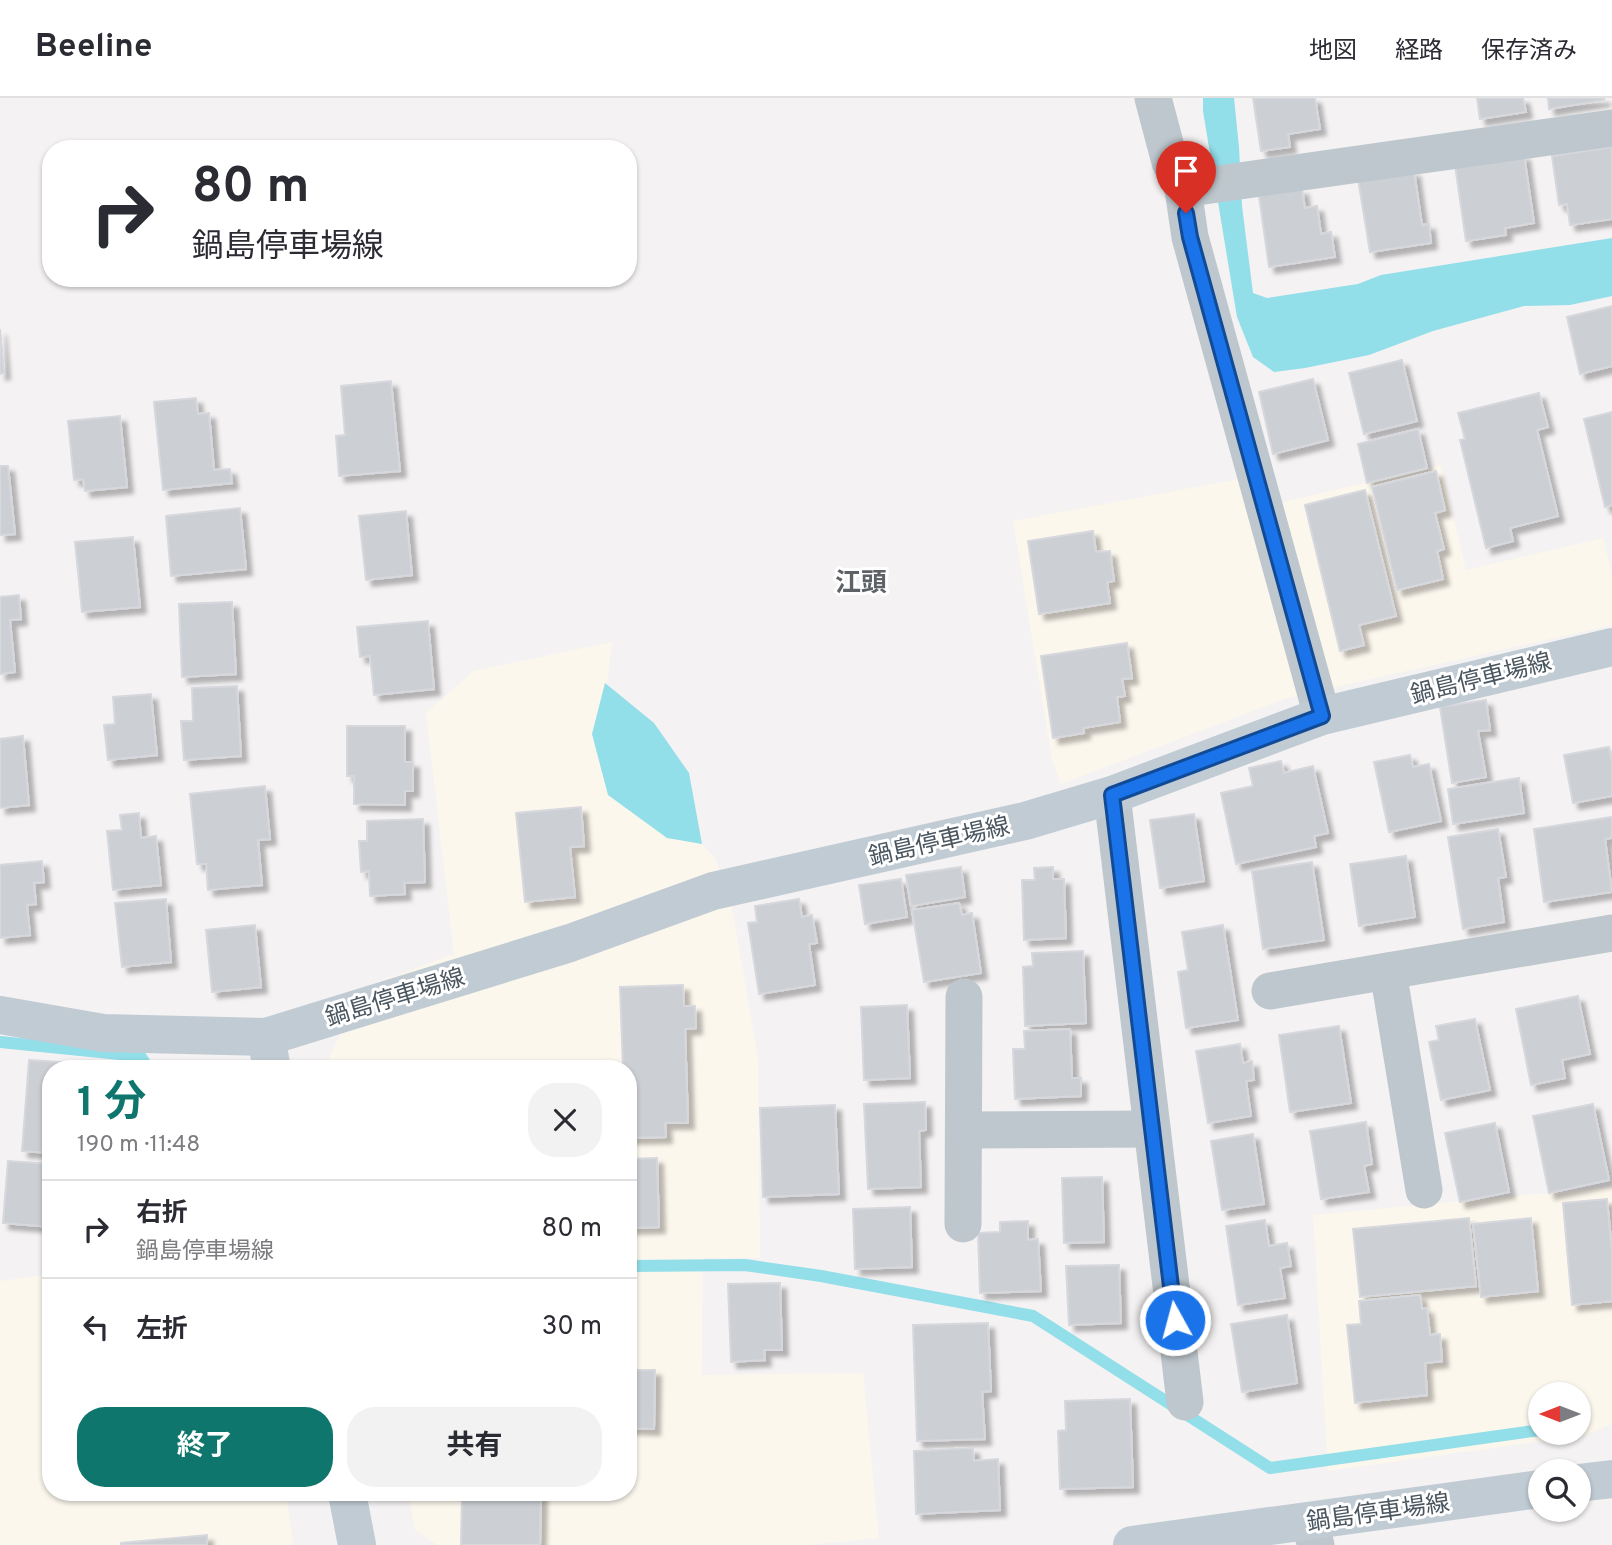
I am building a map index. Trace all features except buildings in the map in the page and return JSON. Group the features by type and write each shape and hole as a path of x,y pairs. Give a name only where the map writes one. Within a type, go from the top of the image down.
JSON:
{"main road":[{"name":"鍋島停車場線","path":"0,1015 103,1033 269,1053 713,891 1026,821 1112,795 1322,716 1612,647"},
{"name":"鍋島停車場線","path":"1132,1545 1312,1533 1528,1491"},
{"path":"349,1501 357,1545"}],"street":[{"path":"1153,98 1170,162 1192,188 1190,237 1322,716"},
{"path":"1192,188 1612,128"},
{"path":"1112,795 1185,1402"},
{"path":"1270,991 1612,933"},
{"path":"1388,971 1424,1190"},
{"path":"963,1224 964,998"},
{"path":"964,1130 1152,1129"}],"shaded area":[{"path":"1441,465 1466,570 1603,538 1612,576 1612,625 1287,698 1061,784 1052,759 1013,521 1239,479 1275,504"},
{"path":"612,642 601,733 715,858 731,902 758,1058 760,1258 703,1258 702,1375 863,1373 879,1538 809,1545 437,1545 415,1530 410,1501 637,1501 637,1060 328,1060 362,988 454,954 426,713 473,671"},
{"path":"1612,1187 1612,1424 1591,1432 1591,1382 1528,1382 1528,1443 1328,1471 1313,1215"},
{"path":"42,1275 42,1501 287,1501 292,1545 0,1545 0,1281"}],"water":[{"path":"1203,98 1234,98 1242,206 1253,293 1267,298 1358,284 1381,275 1612,238 1612,296 1570,305 1524,306 1433,331 1369,355 1274,372 1253,357 1237,317"},
{"path":"605,683 654,723 689,773 702,844 667,838 608,795 592,734"}],"waterway":[{"path":"0,1042 140,1056 143,1060"},
{"path":"637,1266 745,1265 821,1276 1033,1316 1270,1468 1528,1432"}],"district":[{"name":"江頭","path":"861,582"}],"route":[{"path":"1175,1320 1112,795 1322,716 1190,237 1186,213"}]}
